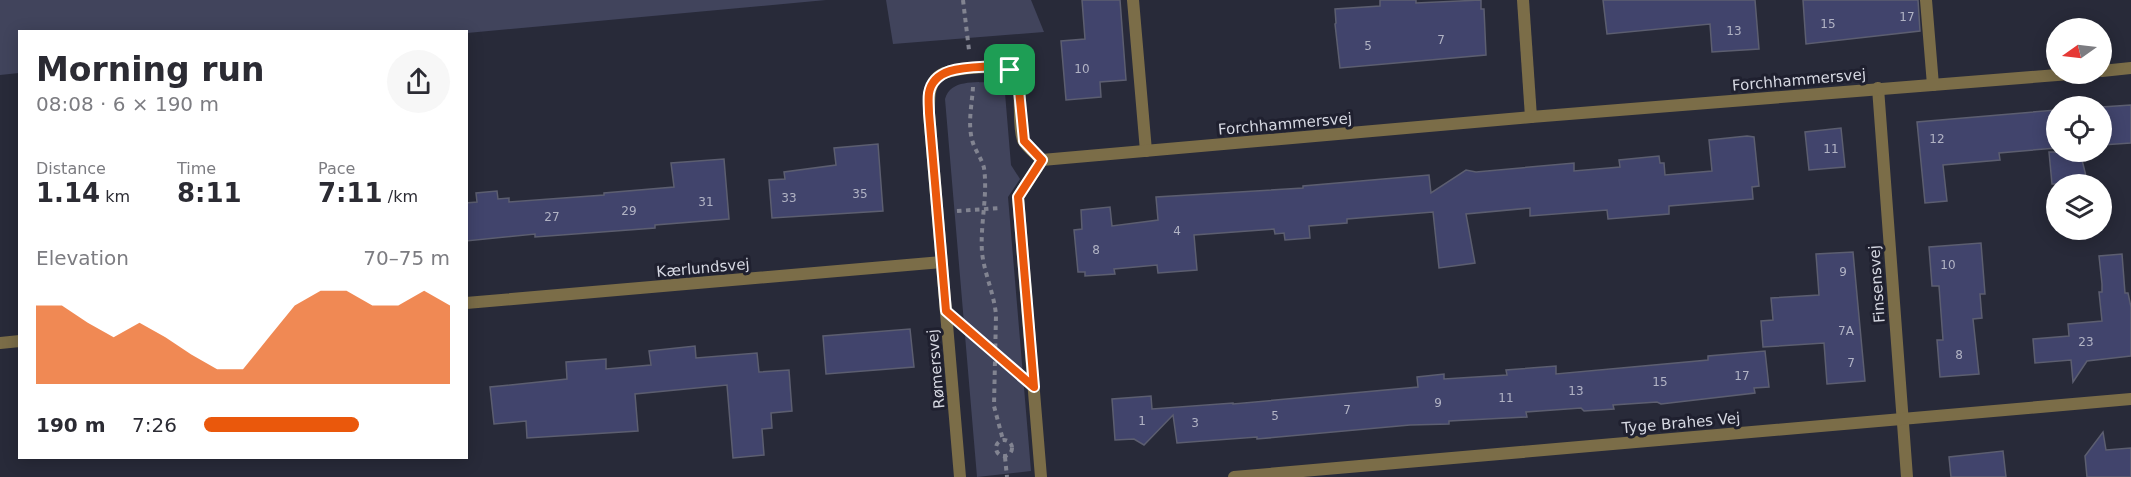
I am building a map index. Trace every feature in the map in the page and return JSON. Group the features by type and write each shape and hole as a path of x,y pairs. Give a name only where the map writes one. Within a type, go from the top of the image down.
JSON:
{"street":[{"path":"1133,0 1146,151"},
{"path":"1523,0 1531,117"},
{"path":"1926,0 1933,85"},
{"name":"Rømersvej","path":"960,477 929,92 937,76 952,70 971,68 996,66 1010,70 1018,80 1024,141 1042,160"},
{"path":"2112,70 2131,68"},
{"name":"Forchhammersvej","path":"1042,160 1531,117 2046,76"},
{"name":"Finsensvej","path":"1878,88 1907,477"},
{"path":"1041,477 1018,197 1042,160"},
{"name":"Kærlundsvej","path":"468,303 942,262"},
{"path":"0,343 18,341"},
{"name":"Tyge Brahes Vej","path":"1233,477 2131,399"}],"path":[{"path":"963,0 973,87 971,133 984,170 982,255 995,302 994,406 1003,440"},
{"path":"938,213 1019,206"},
{"path":"946,311 1034,387"},
{"path":"1003,440 1010,442 1012,448 1010,454 1005,456 1000,455 996,449 998,443 1003,440"},
{"path":"1005,456 1006,477"}],"shaded area":[{"path":"0,0 826,0 468,33 468,30 18,30 18,73 0,75"},
{"path":"886,0 1031,0 1044,32 893,44"},
{"path":"993,82 1000,84 1005,93 1011,165 1020,179 1008,197 1031,471 977,477 945,99 952,88 958,85"}],"building":[{"path":"1082,0 1120,0 1126,80 1100,82 1101,97 1066,100 1061,41 1085,39"},
{"path":"1380,0 1416,0 1416,3 1481,0 1481,9 1484,9 1486,55 1340,68 1335,9 1380,6"},
{"path":"1603,0 1755,0 1759,49 1712,52 1710,24 1607,34"},
{"path":"1803,0 1918,0 1920,31 1806,44"},
{"path":"2131,105 2131,143 2112,144 2112,106"},
{"path":"2046,111 2046,149 1999,153 2000,160 1943,165 1947,201 1925,203 1917,122"},
{"path":"1841,128 1845,167 1809,170 1805,132"},
{"path":"1754,137 1759,186 1752,187 1753,199 1669,206 1669,214 1608,219 1607,210 1530,216 1530,208 1466,214 1475,263 1439,268 1433,212 1347,219 1347,223 1309,226 1310,238 1285,240 1284,233 1275,234 1274,229 1194,235 1197,270 1158,273 1157,265 1114,269 1115,274 1085,276 1085,272 1078,272 1074,230 1082,229 1081,210 1110,207 1112,226 1158,220 1156,197 1303,188 1303,186 1429,175 1431,193 1466,170 1476,172 1574,163 1574,171 1620,167 1619,160 1659,156 1660,163 1664,163 1665,175 1712,171 1709,140"},
{"path":"878,144 883,211 772,218 769,180 785,179 784,172 836,165 834,148"},
{"path":"724,159 729,219 655,225 655,228 535,237 535,234 468,241 468,203 477,202 476,193 497,191 498,199 509,198 509,202 674,187 671,163"},
{"path":"2050,162 2082,162 2086,174 2051,174"},
{"path":"1981,243 1985,294 1980,294 1982,318 1973,319 1979,374 1940,377 1937,340 1943,340 1939,286 1932,286 1929,247"},
{"path":"1853,252 1865,381 1827,384 1824,343 1763,347 1761,321 1773,320 1771,298 1819,295 1816,254"},
{"path":"2122,254 2125,293 2128,293 2131,307 2131,356 2087,361 2073,382 2071,360 2035,363 2033,339 2069,336 2068,324 2102,321 2099,256"},
{"path":"910,329 914,367 826,374 823,336"},
{"path":"695,346 696,358 757,353 759,372 789,370 792,411 771,413 772,428 762,429 764,455 733,458 727,385 635,394 638,431 527,438 526,421 494,424 490,387 567,379 566,362 606,359 606,369 651,365 649,351"},
{"path":"1765,351 1769,387 1754,388 1755,393 1661,404 1657,402 1613,405 1614,409 1584,411 1581,408 1526,412 1527,417 1449,421 1449,424 1177,443 1173,415 1144,445 1134,439 1115,440 1112,399 1151,396 1152,409 1233,404 1418,387 1417,377 1444,374 1444,379 1507,375 1506,370 1556,366 1556,374 1708,360 1708,356"},
{"path":"2103,432 2106,450 2131,448 2131,477 2087,477 2085,456"},
{"path":"2003,451 2006,477 1951,477 1949,457"}],"route":[{"path":"996,66 1010,70 1018,80 1024,141 1042,160 1018,197 1034,387 946,311 929,113 929,92 937,76 952,70 996,66"}]}
